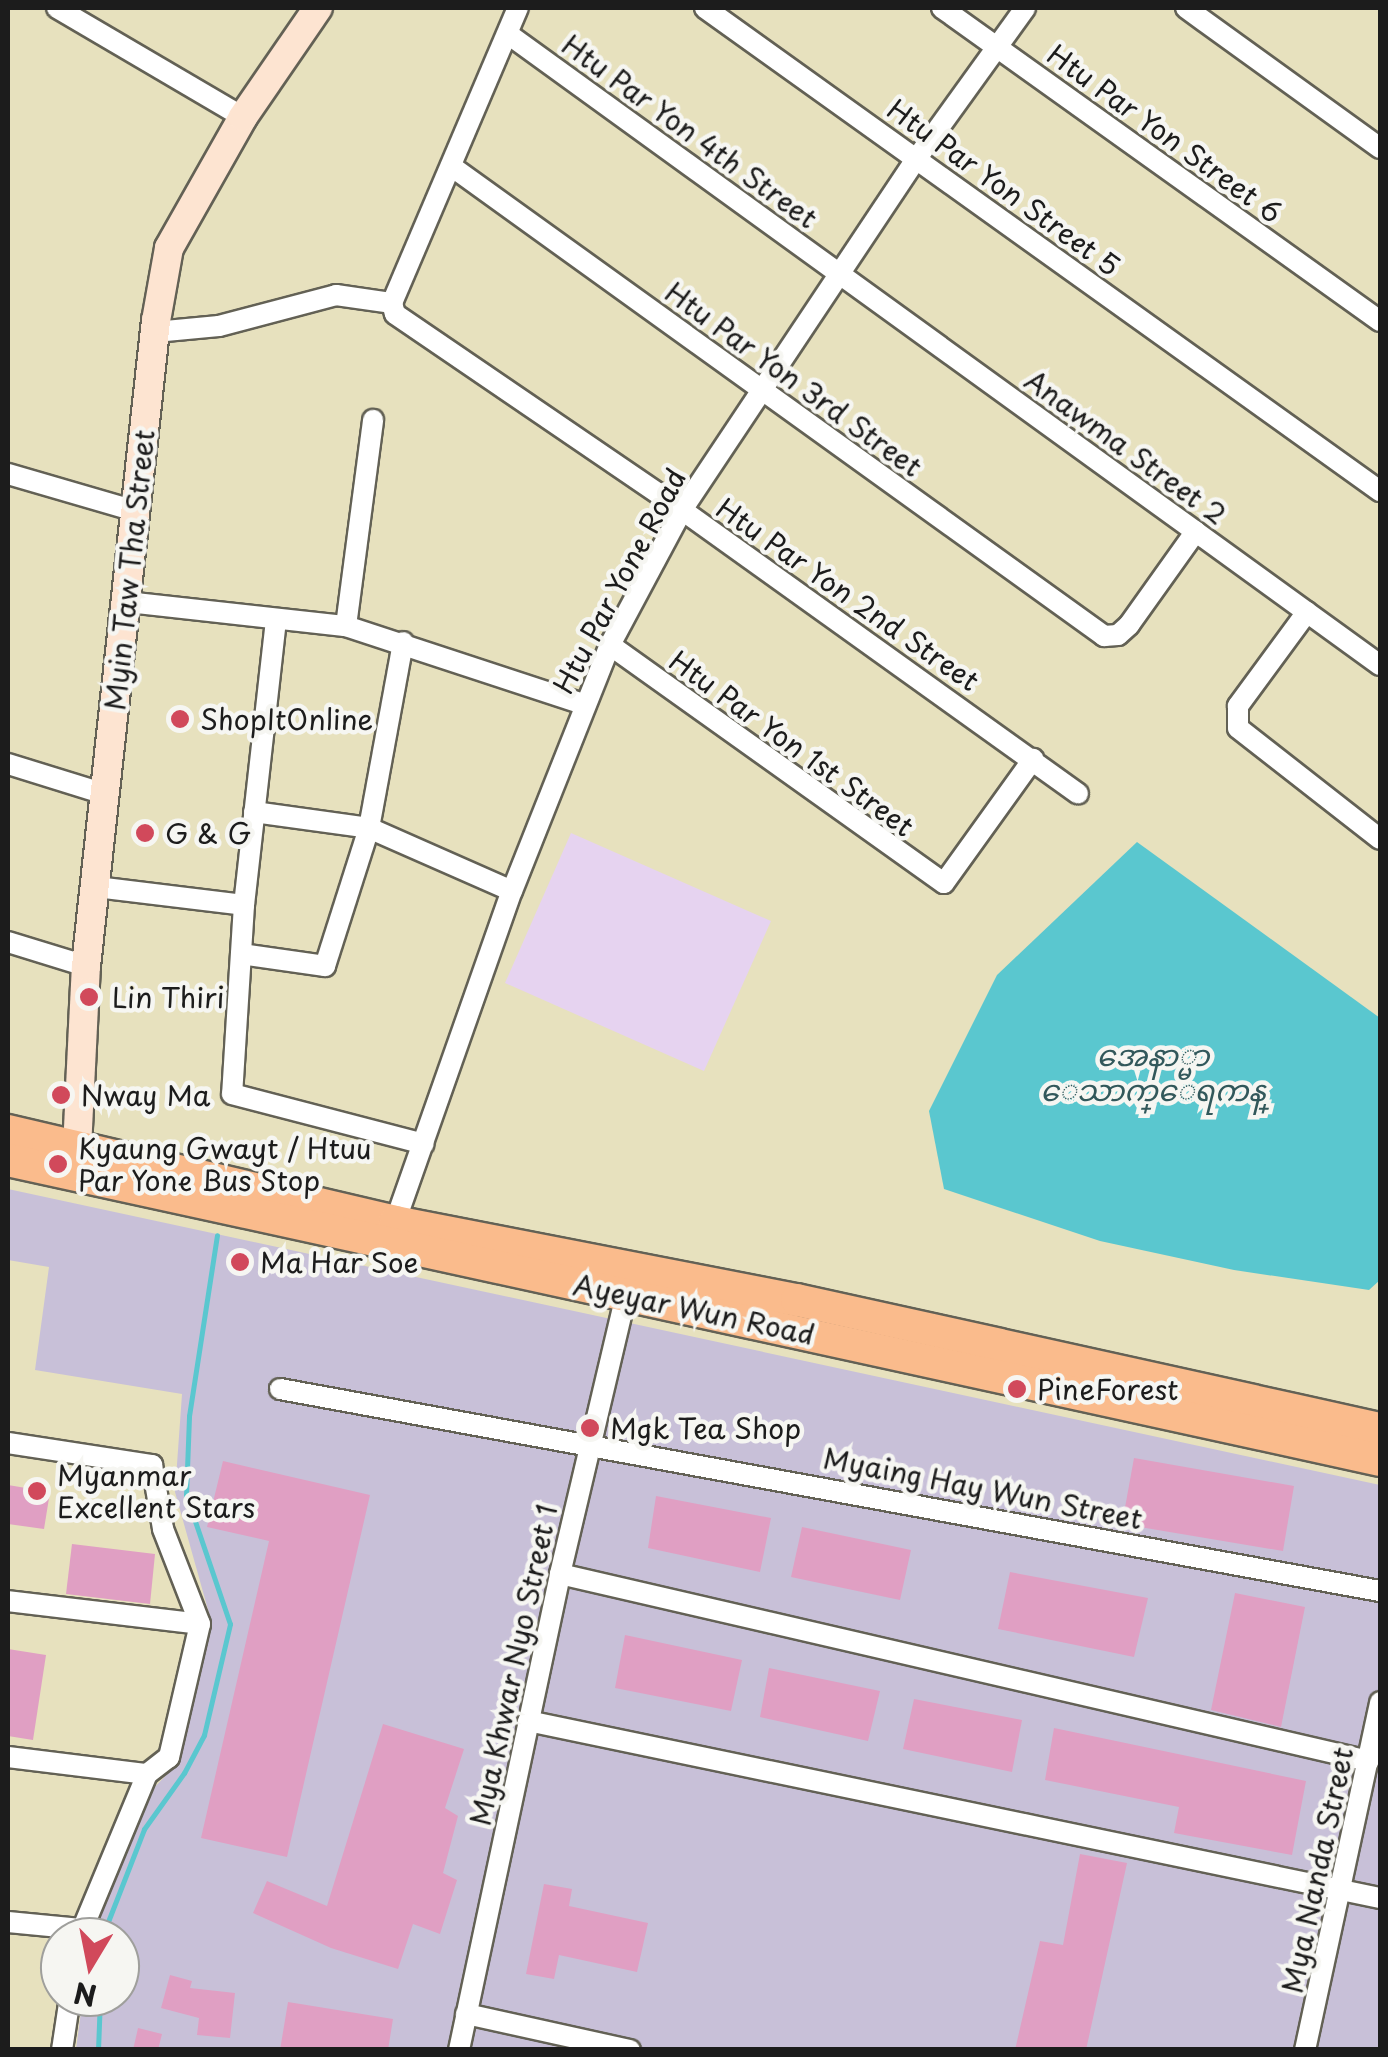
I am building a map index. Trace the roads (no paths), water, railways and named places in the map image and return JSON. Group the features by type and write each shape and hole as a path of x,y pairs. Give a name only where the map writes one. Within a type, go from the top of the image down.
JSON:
{"main road":[{"name":"Myin Taw Tha Street","path":"77,1161 86,966 155,332 169,248 243,118 318,8"},
{"name":"Ayeyar Wun Road","path":"8,1131 77,1161 628,1282 1380,1460"},
{"name":"Ayeyar Wun Road","path":"8,1160 77,1161"},
{"name":"Ayeyar Wun Road","path":"628,1282 797,1300 1380,1429"}],"street":[{"path":"57,8 85,14 243,118"},
{"path":"155,332 219,326 336,295 392,303 518,8"},
{"name":"Htu Par Yon Street 5","path":"704,8 1380,491"},
{"name":"Htu Par Yon Street 6","path":"942,8 1380,321"},
{"name":"Htu Par Yone Road","path":"392,1233 512,891 583,704 610,645 682,510 916,158 1024,8"},
{"path":"1186,8 1380,148"},
{"name":"Htu Par Yon 4th Street","path":"508,34 840,274"},
{"name":"Htu Par Yon 3rd Street","path":"451,166 1104,636 1118,635 1129,625 1196,531"},
{"name":"Anawma Street 2","path":"840,274 1380,665"},
{"name":"Htu Par Yon 2nd Street","path":"392,303 395,314 682,510 1078,793"},
{"path":"346,626 373,420"},
{"path":"8,474 135,511"},
{"path":"127,602 346,626 583,704"},
{"path":"1307,612 1238,706 1236,721 1244,736 1380,839"},
{"path":"276,620 244,906 232,1094 424,1144"},
{"path":"241,954 325,966 369,828 403,642"},
{"name":"Htu Par Yon 1st Street","path":"610,645 944,883 1033,760"},
{"path":"8,764 106,794"},
{"path":"254,812 369,828 512,891"},
{"path":"96,886 244,906"},
{"path":"8,942 86,966"},
{"name":"Mya Khwar Nyo Street 1","path":"459,2050 560,1574 628,1282"},
{"name":"Myaing Hay Wun Street","path":"280,1389 1380,1591"},
{"path":"8,1443 152,1465 164,1529 200,1624 169,1758 146,1774 87,1917"},
{"path":"560,1574 1370,1761"},
{"path":"8,1602 200,1624"},
{"name":"Mya Nanda Street","path":"1305,2050 1380,1702"},
{"path":"528,1721 1380,1898"},
{"path":"8,1757 146,1774"},
{"path":"8,1922 40,1927"},
{"path":"466,2014 630,2050"},
{"path":"62,2050 67,2017"}],"water":[{"name":"အေနာ္မာ ေသာက္ေရကန္","path":"1137,842 1380,1018 1380,1280 1369,1290 1234,1270 1100,1241 944,1189 929,1111 997,975"}],"waterway":[{"path":"110,1917 144,1829 184,1773 204,1735 230,1624 186,1495 189,1416 217,1235"},
{"path":"98,2050 99,2017"}],"place":[{"name":"ShopItOnline","path":"180,719"},
{"name":"G & G","path":"145,833"},
{"name":"Lin Thiri","path":"89,997"},
{"name":"Nway Ma","path":"61,1095"},
{"name":"Kyaung Gwayt / Htuu Par Yone Bus Stop","path":"58,1164"},
{"name":"Ma Har Soe","path":"240,1262"},
{"name":"PineForest","path":"1017,1389"},
{"name":"Mgk Tea Shop","path":"590,1428"},
{"name":"Myanmar Excellent Stars","path":"37,1491"}]}
